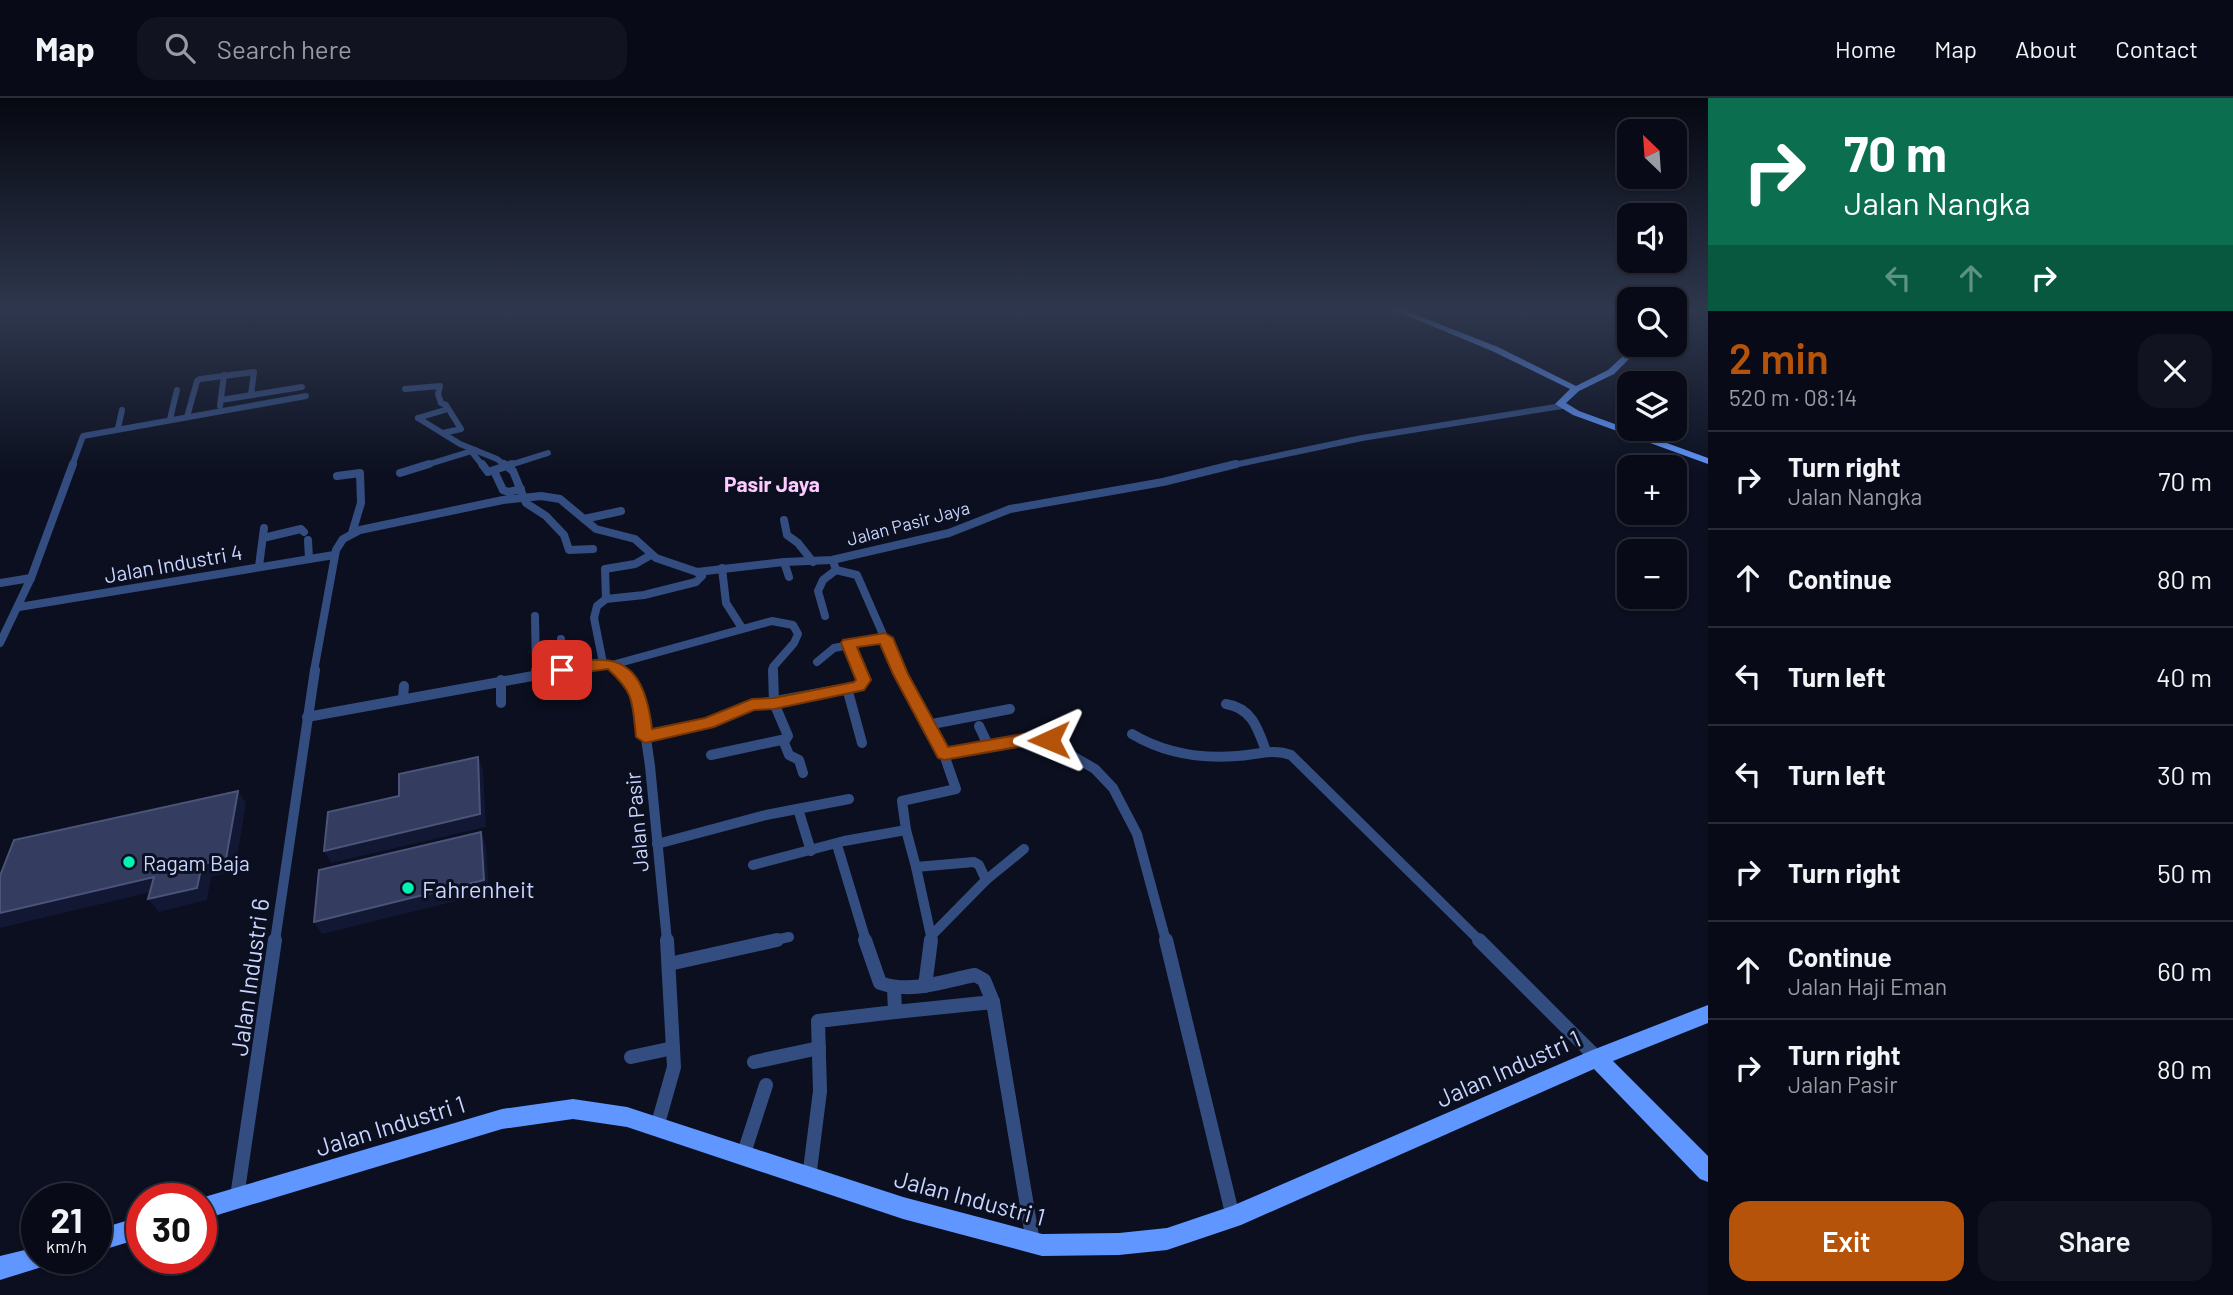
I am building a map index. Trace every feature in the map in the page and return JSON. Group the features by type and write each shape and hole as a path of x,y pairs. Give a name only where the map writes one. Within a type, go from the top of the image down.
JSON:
{"street":[{"path":"1527,365 1574,388"},
{"path":"1619,365 1612,371 1574,388 1562,401 1562,406 1708,461"},
{"path":"187,417 197,380 254,372 251,395"},
{"path":"219,412 224,375"},
{"path":"405,389 440,386 442,390 438,394 441,403 461,429 443,433"},
{"path":"221,400 279,394 302,387"},
{"path":"170,419 177,390"},
{"path":"0,643 31,578 81,437 118,428 306,396"},
{"name":"Jalan Pasir Jaya","path":"352,533 522,493 560,499 596,529 635,540 651,555 669,564 697,572 784,562 813,562 949,533 1010,509 1163,482 1362,438 1562,406"},
{"path":"448,409 418,418 473,450 507,465 513,471 526,503 546,516 564,535 569,550 593,549"},
{"path":"118,428 122,410"},
{"path":"473,450 487,471 548,453"},
{"path":"400,473 473,450"},
{"path":"494,471 503,490 522,493"},
{"path":"334,555 337,544 352,533 361,503 360,473 337,476"},
{"path":"584,519 621,511"},
{"path":"784,520 787,535 798,543 813,562"},
{"path":"259,566 264,527"},
{"path":"262,538 287,530 301,529 306,536 309,559"},
{"name":"Jalan Industri 4","path":"19,607 334,555"},
{"name":"Jalan Industri 6","path":"237,1198 307,717 334,555"},
{"path":"606,599 605,569 635,564 651,555"},
{"path":"832,560 836,570"},
{"path":"784,562 789,577"},
{"path":"722,568 726,604 742,628"},
{"path":"825,615 817,591 819,585 836,570"},
{"path":"836,570 857,575 901,674 944,754 956,789 902,802 918,886 931,936 925,986"},
{"path":"608,664 594,618 594,609 606,599 679,588 701,580 702,576 697,572"},
{"path":"0,583 31,578"},
{"path":"535,616 536,675"},
{"path":"307,717 403,692 608,664 772,621 785,621 793,625 798,634 794,643 774,667 774,703 788,736 783,740 711,755"},
{"path":"817,662 834,648 848,643 885,638"},
{"path":"561,639 562,670"},
{"path":"645,737 708,723 744,707 859,686 864,680 848,643"},
{"name":"Jalan Pasir","path":"608,664 632,682 640,697 650,766 669,964 673,1048 672,1080 657,1127"},
{"path":"501,680 501,703"},
{"path":"847,688 862,743"},
{"path":"1226,704 1237,704 1250,712 1265,751"},
{"path":"927,725 1010,709"},
{"path":"979,726 988,745"},
{"path":"1132,734 1159,749 1183,754 1242,756 1265,751 1290,753 1298,759 1708,1171"},
{"path":"944,754 988,745 1043,739 1051,741 1073,759 1104,775 1137,834 1166,940 1233,1217"},
{"path":"783,740 789,755 799,761 803,773"},
{"path":"657,844 849,799"},
{"path":"798,809 811,851"},
{"path":"753,864 906,830"},
{"path":"837,845 874,973 880,982 894,988 925,986 975,975 984,980 993,1002 1033,1242"},
{"path":"931,936 986,880 1024,849"},
{"path":"916,867 974,862 979,865 986,880"},
{"path":"669,964 789,937"},
{"path":"894,988 895,1012"},
{"path":"809,1179 820,1091 818,1021 993,1002"},
{"name":"Jalan Industri 1","path":"217,1204 502,1119 573,1109 627,1117 809,1179 933,1217 1042,1245 1119,1244 1156,1240 1233,1217 1597,1058 1708,1014"},
{"path":"631,1057 673,1048"},
{"path":"754,1062 820,1048"},
{"path":"743,1156 766,1085"},
{"path":"0,1268 21,1262"}],"building":[{"name":"Fahrenheit","path":"478,757 480,814 324,851 328,812 399,796 399,774"},
{"name":"Ragam Baja","path":"238,791 226,859 202,864 197,888 148,899 154,877 0,913 0,876 14,840"},
{"name":"Fahrenheit","path":"481,832 484,880 314,922 319,870"}],"place":[{"name":"Ragam Baja","path":"129,862"},
{"name":"Fahrenheit","path":"408,888"}],"district":[{"name":"Pasir Jaya","path":"772,483"}],"route":[{"path":"562,670 603,663 612,665 632,682 640,697 645,737 708,723 752,705 859,686 864,680 848,643 885,638 944,754 1023,740 1049,740"}]}
